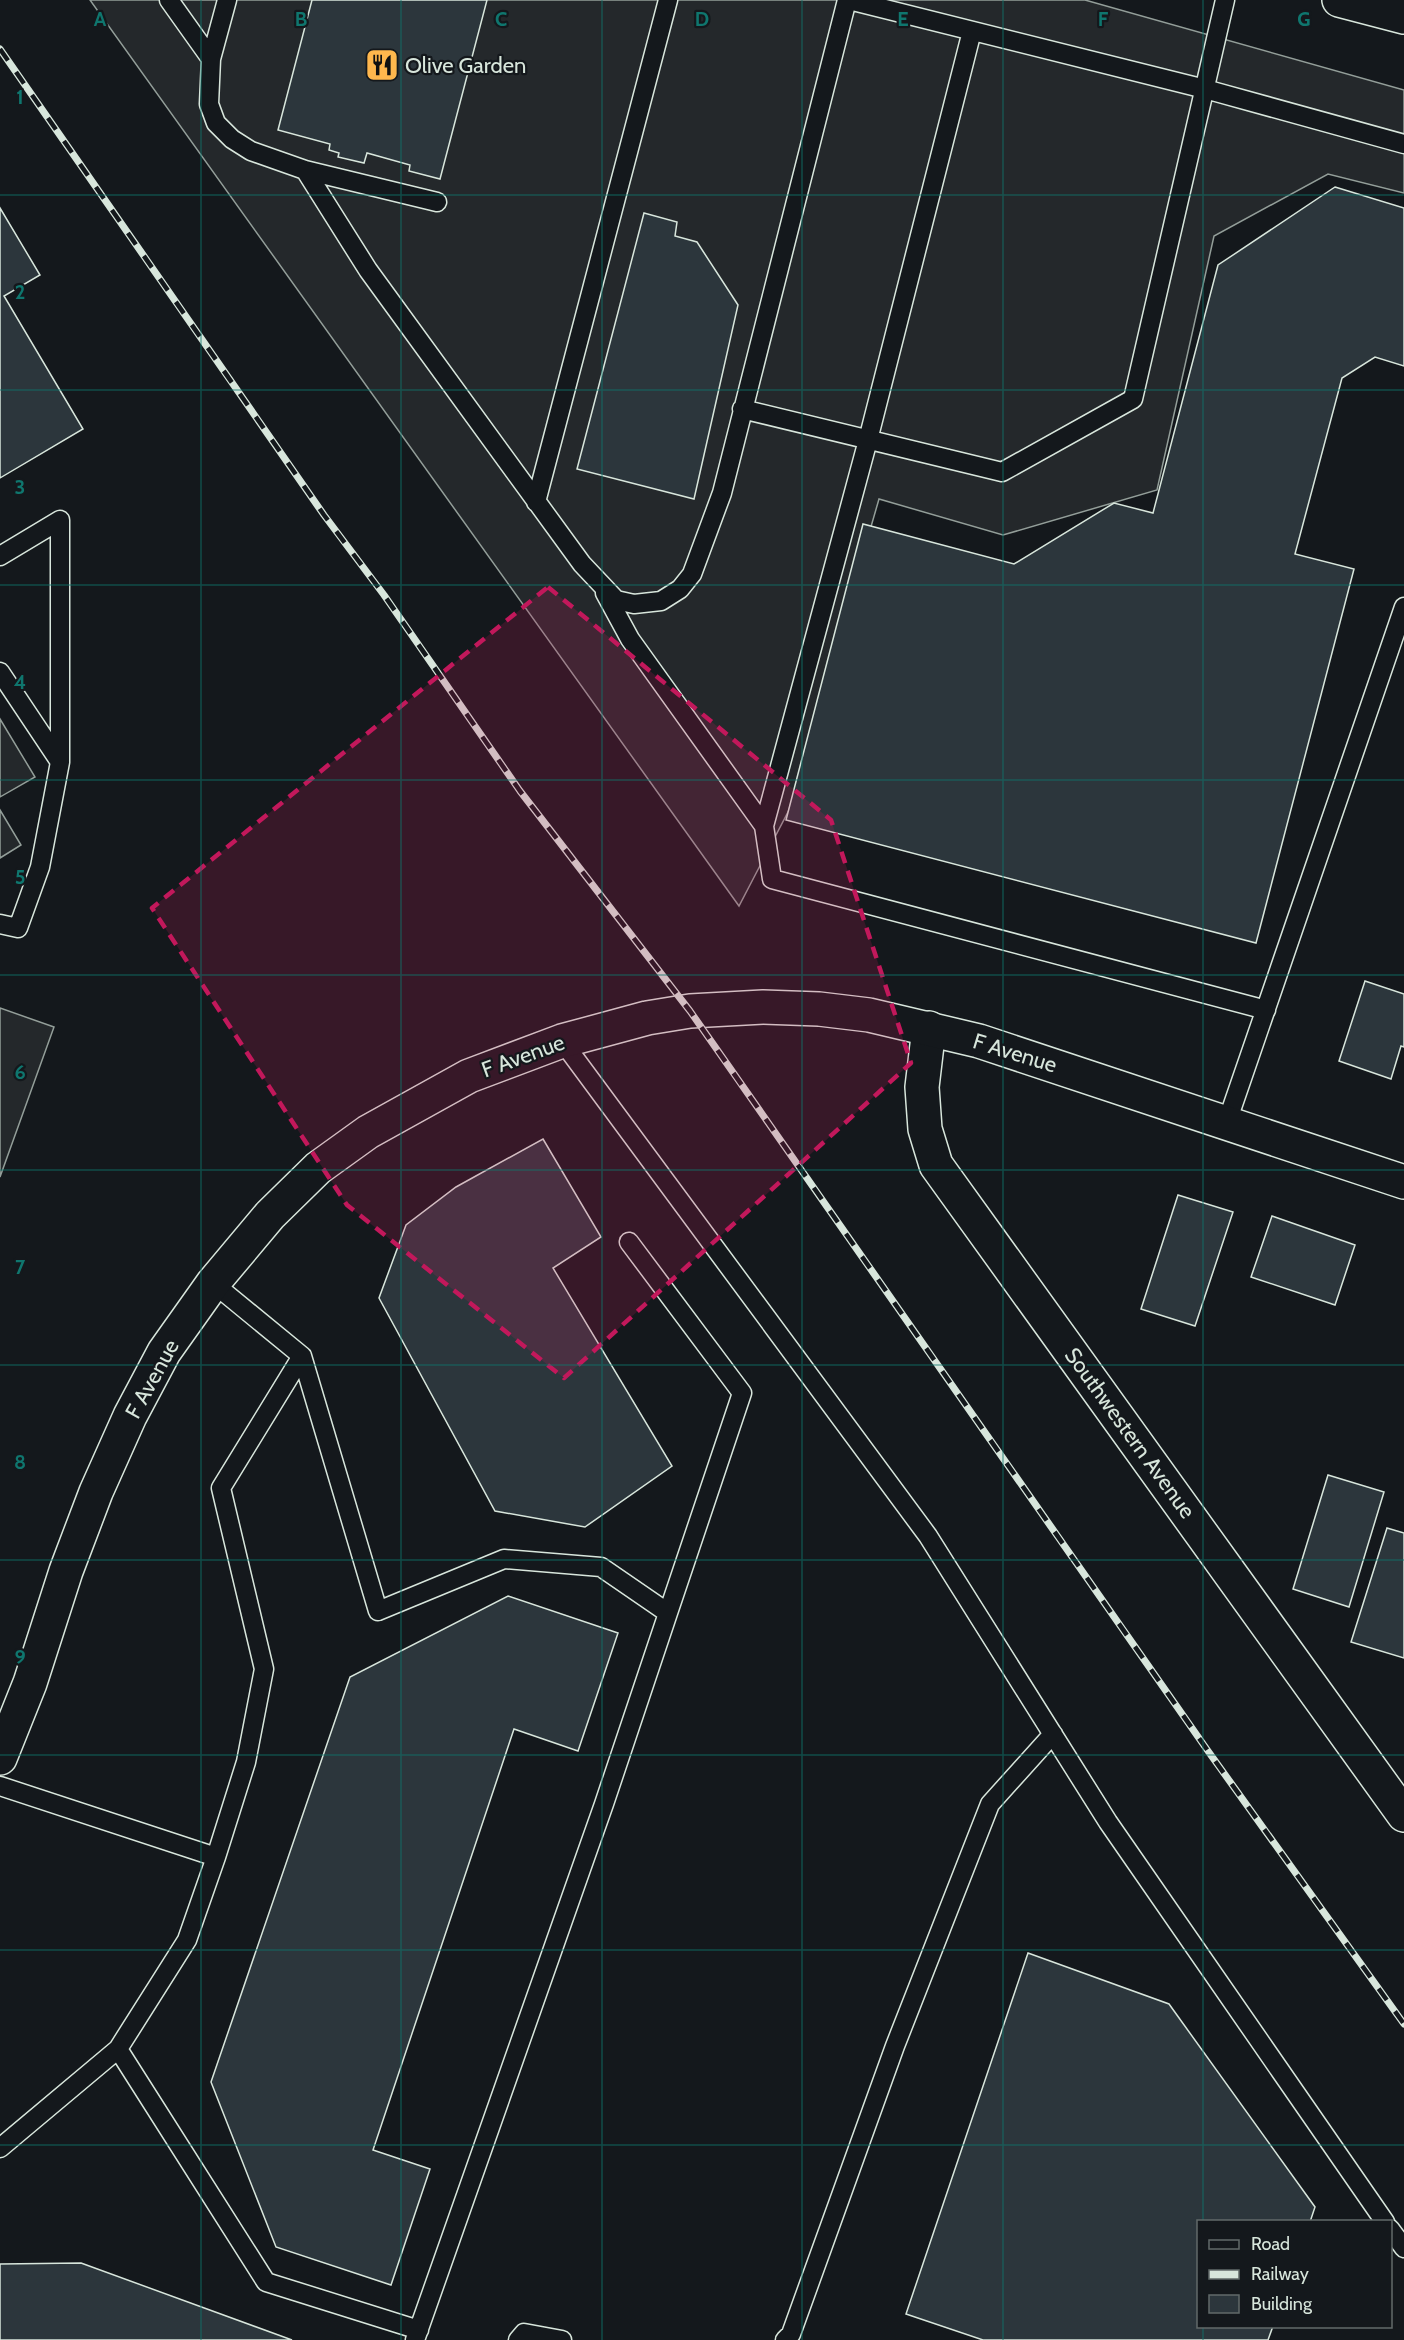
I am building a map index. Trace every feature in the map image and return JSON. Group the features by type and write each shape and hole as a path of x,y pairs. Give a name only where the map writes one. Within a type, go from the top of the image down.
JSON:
{"street":[{"path":"1339,0 1404,17"},
{"name":"F Avenue","path":"0,1758 30,1683 66,1571 89,1512 130,1416 164,1352 213,1283 270,1215 318,1168 368,1132 469,1076 562,1041 611,1026 658,1017 690,1011 764,1007 819,1009 869,1015 929,1028 1035,1058 1404,1182"},
{"name":"Southwestern Avenue","path":"929,1028 922,1087 925,1129 936,1165 1404,1815"}],"lane":[{"path":"169,0 211,59"},
{"path":"227,0 211,59 208,104 216,123 232,139 251,151 305,170 437,202"},
{"path":"536,502 668,0"},
{"path":"305,170 368,270 582,564 616,600 634,604 661,601 680,589 692,574 722,493 848,0 1205,89 1404,144"},
{"path":"742,409 1002,472 1133,399 1225,0"},
{"path":"972,31 868,440 764,826 772,879 1266,1010"},
{"path":"0,556 60,520 60,762 40,867 18,928 0,924"},
{"path":"601,585 630,639 764,826"},
{"path":"1227,1122 1404,607"},
{"path":"0,672 60,762"},
{"path":"562,1041 928,1536 1108,1822 1385,2220"},
{"path":"118,2049 266,2282 417,2335 604,1804 742,1393 629,1242"},
{"path":"213,1283 302,1356 378,1611 504,1559 601,1567 668,1613"},
{"path":"0,2148 118,2049 187,1940 246,1762 264,1669 221,1488 302,1356"},
{"path":"785,2340 791,2334 895,2046 990,1804 1053,1734"},
{"path":"0,1786 216,1857"},
{"path":"1392,2232 1404,2248"},
{"path":"518,2340 524,2333 562,2340"}],"highlighted area":[{"path":"548,587 831,820 911,1063 564,1378 347,1205 152,908"}],"shaded area":[{"path":"90,0 1085,0 1404,90 1404,193 1328,174 1214,236 1157,490 1003,535 879,499 789,810 739,906"},
{"path":"0,719 35,777 0,797"},
{"path":"0,810 21,845 0,858"},
{"path":"0,1008 54,1027 0,1177"}],"building":[{"name":"Olive Garden","path":"312,0 487,0 440,179 409,171 410,165 367,153 364,163 338,157 339,153 329,150 330,144 278,130"},
{"path":"1335,187 1404,208 1404,366 1375,357 1342,378 1295,554 1354,569 1256,943 786,820 863,524 1014,564 1114,503 1153,513 1218,265"},
{"path":"0,208 40,275 4,296 83,429 0,478"},
{"path":"644,213 677,222 675,236 697,242 738,305 694,499 577,469"},
{"path":"1365,981 1404,994 1404,1047 1401,1046 1391,1079 1339,1061"},
{"path":"543,1139 601,1237 553,1268 672,1466 585,1527 495,1511 379,1298 406,1225 456,1187"},
{"path":"1178,1195 1233,1212 1195,1326 1141,1309"},
{"path":"1272,1216 1355,1245 1335,1305 1251,1277"},
{"path":"1328,1475 1384,1492 1349,1607 1293,1589"},
{"path":"1387,1528 1404,1533 1404,1658 1351,1642"},
{"path":"508,1596 618,1633 578,1751 514,1729 373,2150 430,2169 391,2285 276,2247 211,2082 350,1677"},
{"path":"1028,1953 1169,2004 1315,2207 1311,2220 1197,2220 1197,2328 1272,2328 1268,2340 983,2340 906,2314"},
{"path":"81,2263 292,2340 0,2340 0,2264"}],"railway":[{"path":"0,49 324,515 384,595 520,791 690,1011 1208,1751 1404,2024"}],"place":[{"name":"Olive Garden","path":"382,65"}]}
